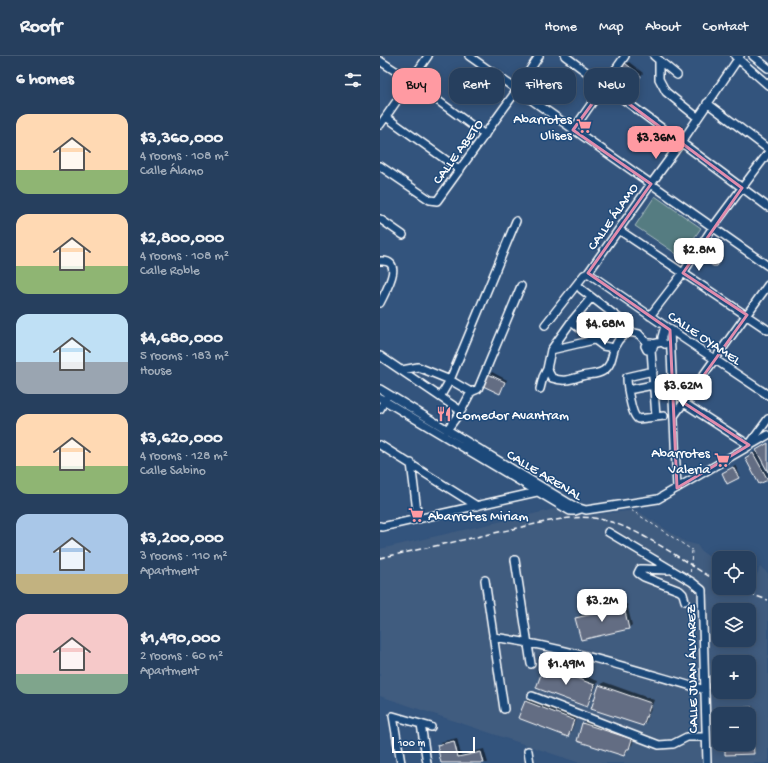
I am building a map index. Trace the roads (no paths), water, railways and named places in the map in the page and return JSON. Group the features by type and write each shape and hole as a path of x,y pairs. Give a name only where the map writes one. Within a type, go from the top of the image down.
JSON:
{"street":[{"path":"420,68 428,56"},
{"path":"469,56 512,86"},
{"name":"CALLE ABETO","path":"531,68 539,56"},
{"path":"565,56 584,70"},
{"path":"617,68 625,56"},
{"path":"753,56 768,68"},
{"path":"738,57 768,85"},
{"name":"CALLE ÁLAMO","path":"545,325 584,275 588,273 619,230 681,143 738,57"},
{"path":"656,58 677,74"},
{"path":"656,58 659,79 666,92 697,117"},
{"path":"380,61 392,69"},
{"name":"CALLE ABETO","path":"380,166 430,200 437,201 512,97"},
{"path":"441,103 485,135"},
{"path":"707,103 768,149"},
{"path":"380,125 395,104"},
{"path":"537,104 768,266"},
{"path":"573,130 592,104"},
{"path":"629,104 768,207"},
{"path":"386,117 460,170"},
{"path":"650,316 683,273 713,227 768,153"},
{"path":"380,219 403,235"},
{"path":"440,397 450,380 516,221"},
{"path":"619,230 768,330"},
{"path":"380,261 392,264 394,269 380,303"},
{"name":"CALLE OYAMEL","path":"588,273 715,360 768,394"},
{"path":"674,416 768,285"},
{"path":"447,430 471,392 478,389 521,286"},
{"path":"581,289 629,326 630,332"},
{"path":"540,389 547,369 551,350 570,322 591,298"},
{"path":"570,322 603,346 614,348"},
{"path":"662,342 662,337 668,328"},
{"path":"668,328 671,347 677,488"},
{"path":"547,369 552,378 562,382 605,371 613,357 614,348 618,340 630,332 639,334 650,346 656,417"},
{"path":"551,350 594,340"},
{"path":"650,346 662,342 671,347"},
{"path":"380,356 460,411"},
{"path":"402,370 418,367 450,380 471,392"},
{"path":"652,371 627,377 628,390 635,418 638,419 664,416"},
{"path":"628,390 653,386"},
{"name":"CALLE ARENAL","path":"380,389 581,509"},
{"path":"380,409 382,400 388,394"},
{"name":"CALLE ARENAL","path":"382,400 537,492 570,510 575,511 581,509"},
{"path":"684,403 749,445"},
{"path":"749,445 768,419"},
{"path":"581,509 592,509 658,499 768,435"},
{"path":"380,444 477,506"},
{"path":"410,463 418,519"},
{"path":"380,526 418,519 537,492"},
{"name":"CALLE JUAN ÁLVAREZ","path":"608,532 671,571 692,582 702,590 707,763"},
{"path":"515,560 531,664"},
{"path":"671,571 643,569 638,570 638,573 644,577 680,591 683,594 685,601"},
{"path":"485,580 504,709"},
{"path":"493,637 527,642 581,654 705,690"},
{"path":"532,696 659,745 673,744 687,737 706,737"},
{"path":"401,763 393,716 430,727"},
{"path":"421,724 427,763"},
{"path":"528,751 530,763"}],"railway":[{"path":"380,558 545,522 587,517 609,522 642,535 712,578"},
{"path":"753,595 768,600"}],"place":[{"name":"Abarrotes Ulises","path":"584,126"},
{"name":"Comedor Avantram","path":"444,414"},
{"name":"Abarrotes Valeria","path":"722,460"},
{"name":"Abarrotes Miriam","path":"416,515"}]}
